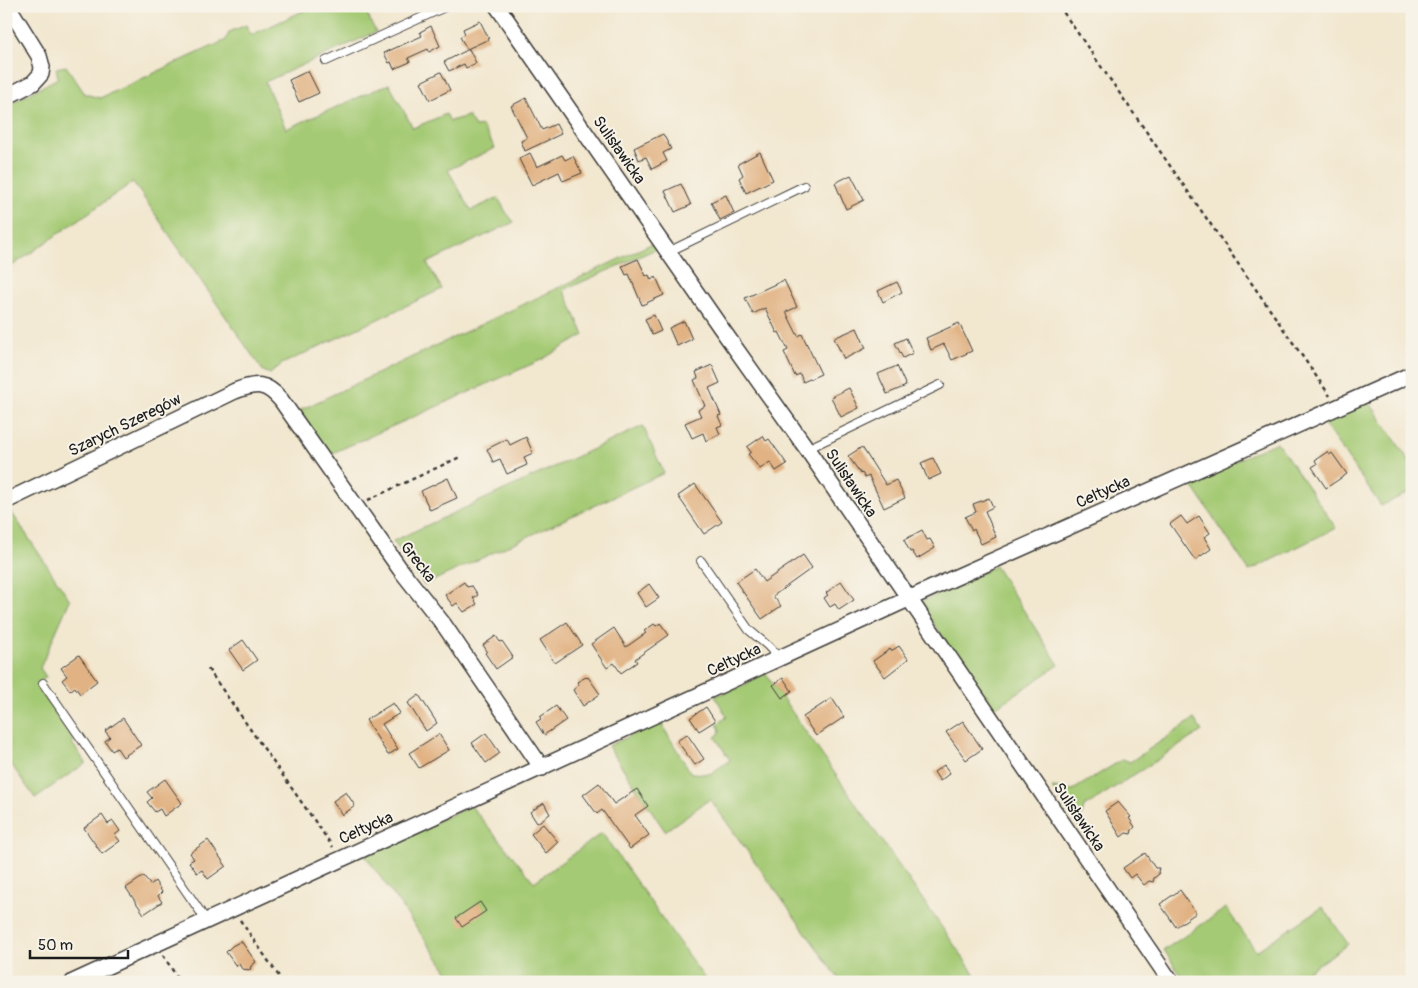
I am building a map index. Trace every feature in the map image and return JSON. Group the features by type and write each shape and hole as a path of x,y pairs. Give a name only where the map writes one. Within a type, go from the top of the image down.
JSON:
{"street":[{"path":"6,98 33,83 41,74 42,68 39,56 8,6"},
{"name":"Sulisławicka","path":"497,6 911,599 1171,982"},
{"name":"Celtycka","path":"73,982 954,578 1412,374"},
{"name":"Szarych Szeregów","path":"6,501 235,391 254,385 261,385"},
{"name":"Grecka","path":"261,385 272,390 281,400 400,569 444,625 542,768"}],"lane":[{"path":"326,61 447,6"},
{"path":"668,252 804,186"},
{"path":"807,449 940,386"},
{"path":"701,561 749,630 780,659"},
{"path":"43,683 206,920"}],"path":[{"path":"1059,6 1338,408"},
{"path":"355,506 462,456"},
{"path":"208,669 341,859"},
{"path":"232,908 283,982"},
{"path":"155,944 180,982"}],"green space":[{"path":"314,6 363,6 376,32 265,82 286,129 389,84 413,128 446,114 450,121 468,116 475,127 482,126 495,148 448,170 471,210 498,198 514,222 427,263 442,289 282,364 270,374 263,371 133,182 9,268 6,264 6,106 58,78 56,68 66,66 85,94 100,98 226,40 229,32 246,25 251,35"},
{"path":"653,243 656,249 564,290 584,335 541,360 326,456 296,412"},
{"path":"1365,403 1370,403 1412,465 1412,491 1381,506 1324,424 1328,419"},
{"path":"643,426 664,473 424,585 393,541"},
{"path":"1277,442 1336,528 1249,571 1189,481"},
{"path":"8,507 70,600 40,668 46,677 36,685 74,740 72,743 86,763 35,798 6,757 6,508"},
{"path":"995,566 1059,665 992,710 924,609 922,602"},
{"path":"765,673 980,982 841,982 710,799 665,831 608,746 660,722 691,773 710,774 730,760 715,737 719,734 720,730 717,724 727,717 715,696 741,687"},
{"path":"1194,719 1202,731 1084,807 1079,827 1052,788 1073,790 1123,759 1130,762"},
{"path":"471,806 534,882 602,833 707,982 455,982 364,854"},
{"path":"1323,907 1348,944 1292,982 1185,982 1164,950 1226,908 1256,951"}],"building":[{"path":"480,21 489,39 467,49 460,37 465,34 463,29"},
{"path":"431,26 440,46 429,52 428,49 408,58 410,62 394,69 384,53 422,36 420,32"},
{"path":"469,49 476,63 466,68 464,64 449,71 444,62"},
{"path":"308,71 319,93 299,102 289,80"},
{"path":"441,72 450,90 430,100 421,82"},
{"path":"526,98 542,130 556,124 561,134 525,151 521,141 527,138 511,106"},
{"path":"663,134 671,149 663,153 667,161 652,169 646,157 639,160 634,148"},
{"path":"760,152 773,180 746,193 739,178 743,175 738,164"},
{"path":"530,153 537,167 562,155 565,160 573,156 582,173 563,181 559,172 532,185 519,159"},
{"path":"851,175 864,200 846,209 835,183"},
{"path":"681,184 691,205 675,212 665,191"},
{"path":"726,195 734,213 720,220 711,202"},
{"path":"638,259 646,276 649,275 651,280 656,277 664,295 642,305 629,274 626,275 622,266"},
{"path":"784,280 797,307 786,312 798,336 802,334 821,374 803,382 800,374 795,376 784,352 788,350 765,308 753,314 745,298"},
{"path":"897,282 902,292 883,302 878,291"},
{"path":"654,315 661,331 652,335 645,319"},
{"path":"684,321 692,339 677,346 669,328"},
{"path":"959,323 972,351 952,360 944,344 931,350 926,338"},
{"path":"857,328 866,348 844,359 834,338"},
{"path":"906,338 913,353 903,358 895,343"},
{"path":"712,365 720,383 709,388 721,415 718,416 722,425 717,427 720,434 706,441 703,433 692,438 685,423 701,416 698,410 705,406 694,380 698,378 696,372"},
{"path":"897,366 906,386 887,394 878,374"},
{"path":"849,388 859,408 841,417 831,397"},
{"path":"763,436 766,441 769,439 787,464 776,471 770,462 760,469 748,454 751,452 747,447"},
{"path":"526,437 533,453 524,457 527,465 507,474 500,459 493,462 487,449 507,439 510,445"},
{"path":"862,447 886,485 896,480 905,498 884,508 869,476 865,478 848,456"},
{"path":"1327,452 1329,455 1332,453 1347,474 1326,488 1312,467 1317,464 1315,460"},
{"path":"933,458 941,474 928,480 921,463"},
{"path":"448,478 457,498 430,510 421,491"},
{"path":"695,484 722,522 704,534 678,496"},
{"path":"989,498 993,507 985,511 996,537 981,544 974,529 972,531 965,517 976,512 973,504"},
{"path":"1181,516 1187,524 1199,516 1210,533 1204,537 1211,549 1195,560 1170,524"},
{"path":"922,530 927,540 930,539 935,548 917,559 912,551 910,552 904,540"},
{"path":"803,555 812,568 773,596 781,606 762,619 736,582 755,569 764,582"},
{"path":"841,581 854,600 839,610 835,604 830,607 824,598 828,595 826,593"},
{"path":"464,582 467,587 472,586 478,595 473,598 477,604 464,612 457,603 453,606 445,595"},
{"path":"649,584 659,598 646,607 637,593"},
{"path":"567,622 582,645 555,663 540,640"},
{"path":"660,623 669,635 635,659 637,662 621,673 614,663 607,668 591,644 614,628 626,647 646,633 644,631 654,624 656,626"},
{"path":"496,636 500,642 502,641 513,657 496,669 485,653 487,651 483,645"},
{"path":"243,640 257,660 243,670 229,650"},
{"path":"899,646 908,659 885,677 873,661 890,649 891,651"},
{"path":"79,655 97,681 80,694 75,687 70,691 62,680 67,676 61,668"},
{"path":"588,677 600,694 583,706 573,690 579,685 577,682"},
{"path":"783,678 792,691 782,698 773,685"},
{"path":"419,695 437,723 426,731 408,703"},
{"path":"832,698 844,717 816,736 803,717"},
{"path":"393,703 400,713 382,724 398,749 388,755 366,720"},
{"path":"556,706 566,720 544,735 536,722"},
{"path":"706,707 715,721 699,731 690,718"},
{"path":"123,718 141,745 123,757 117,748 112,751 105,741 110,737 105,731"},
{"path":"963,721 982,749 966,760 946,732"},
{"path":"486,733 500,753 486,763 472,743"},
{"path":"439,734 449,750 419,768 409,753"},
{"path":"687,734 704,759 695,765 677,741"},
{"path":"944,765 950,773 940,781 934,772"},
{"path":"165,779 182,803 164,816 160,809 155,812 147,802 152,798 147,792"},
{"path":"599,783 614,804 637,789 648,806 635,815 649,835 630,849 602,810 597,814 583,795"},
{"path":"346,792 355,806 342,815 333,801"},
{"path":"1118,802 1131,817 1129,818 1135,827 1131,834 1126,833 1121,837 1105,811"},
{"path":"544,803 550,814 537,823 530,812"},
{"path":"102,815 108,824 113,821 120,831 115,835 120,841 102,854 84,828"},
{"path":"543,824 558,842 546,853 531,834"},
{"path":"208,840 226,866 208,879 202,870 197,873 189,862 194,859 190,853"},
{"path":"1145,853 1155,868 1159,868 1159,874 1154,878 1153,882 1149,881 1144,885 1135,874 1130,878 1123,868"},
{"path":"144,876 150,885 155,881 162,892 158,896 162,902 144,914 126,888"},
{"path":"1180,890 1196,913 1176,927 1160,904"},
{"path":"480,902 486,911 462,927 456,918"},
{"path":"241,941 256,962 251,966 250,970 242,969 239,964 236,966 226,952"}]}
